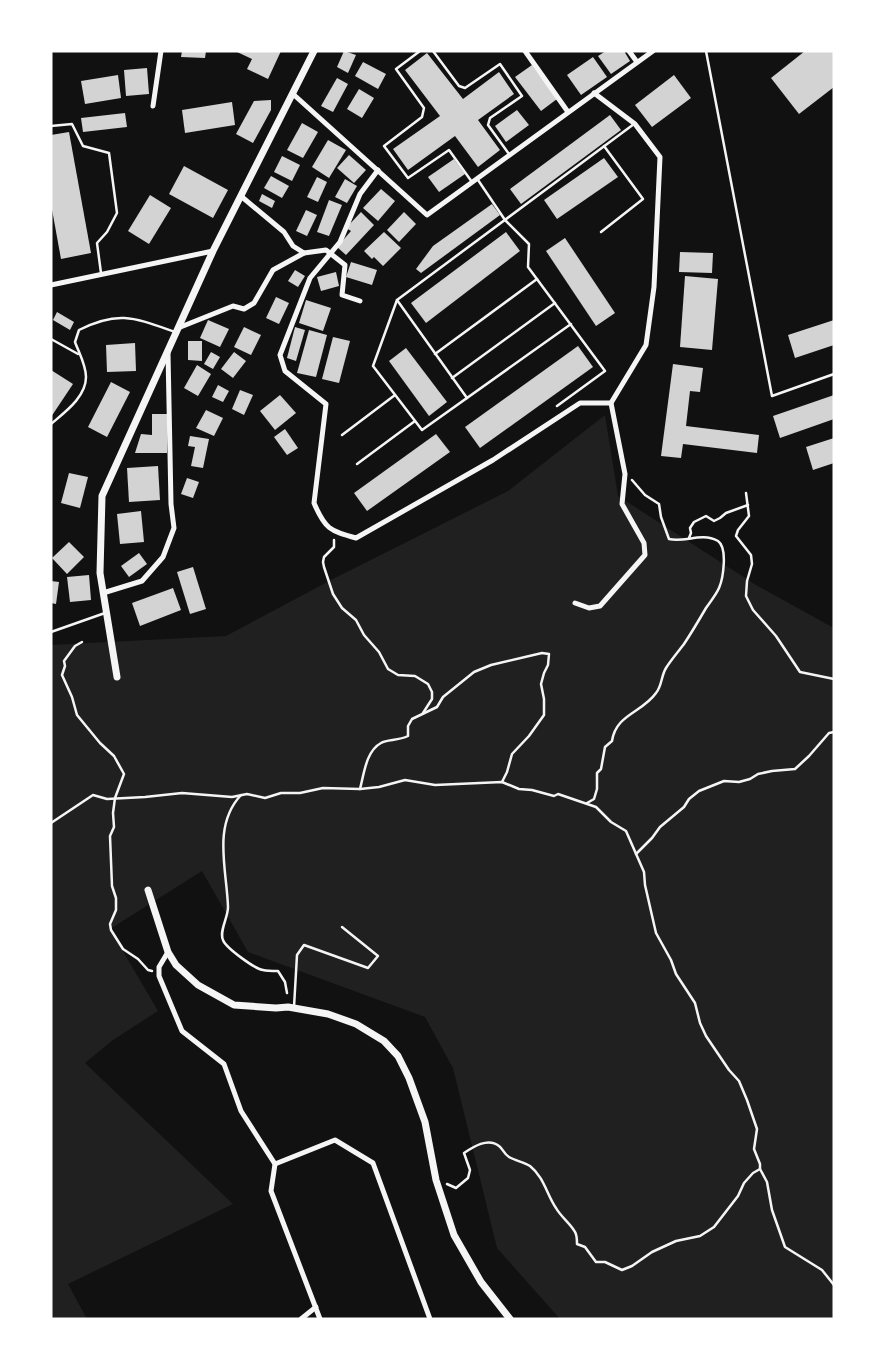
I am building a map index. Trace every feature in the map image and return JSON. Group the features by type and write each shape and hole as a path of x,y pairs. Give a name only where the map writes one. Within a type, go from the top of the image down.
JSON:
{"street":[{"path":"153,106 161,51"},
{"path":"117,677 100,573 102,496 213,251 242,197 314,51"},
{"path":"525,51 568,112"},
{"path":"629,51 637,62"},
{"path":"293,94 427,215 653,51"},
{"path":"575,603 590,608 600,606 645,555 644,543 622,504 625,474 611,403 646,345 654,287 660,157 635,124 594,94"},
{"path":"378,170 360,194 340,242 310,278 280,355 285,371 326,404 314,503 320,517 333,532 356,538 493,460 580,403 611,403"},
{"path":"242,197 284,232 293,246 304,254"},
{"path":"177,330 233,306 244,309 254,303 273,270 304,254 326,250 345,265 342,295 360,301"},
{"path":"51,285 213,251"},
{"path":"103,593 142,581 163,557 174,528 171,504 168,350"},
{"path":"148,890 168,952 176,965 198,985 234,1006 291,1008 328,1014 356,1024 384,1041 398,1056 409,1078 425,1122 436,1180 454,1235 481,1282 510,1319"},
{"path":"168,952 159,967 160,976 182,1031 224,1064 241,1111 275,1164 271,1191 320,1319"},
{"path":"275,1164 335,1140 372,1162 430,1319"},
{"path":"301,1319 316,1307"}],"lane":[{"path":"420,51 396,69 424,108 422,116 384,146 408,178 449,150 472,182"},
{"path":"433,51 459,86 465,88 500,64 522,96 490,118 488,126 510,155"},
{"path":"706,51 772,396 834,374"},
{"path":"51,126 72,124 83,146 109,153 117,213 107,232 97,243 101,274"},
{"path":"571,324 422,430 373,366 397,300 635,124"},
{"path":"601,232 643,199 604,146"},
{"path":"477,178 505,220 529,244 528,267 605,371 557,406"},
{"path":"435,354 537,279"},
{"path":"397,300 466,398"},
{"path":"452,378 555,303"},
{"path":"51,424 75,403 82,391 86,378 85,368 75,342 79,330 95,322 114,317 140,320 177,330"},
{"path":"51,339 79,355"},
{"path":"342,435 395,396"},
{"path":"357,464 415,421"},
{"path":"51,632 107,612"},
{"path":"291,1008 297,955 304,946 368,968 378,956 342,927"}],"path":[{"path":"588,803 594,799 597,789 597,773 600,770 605,747 612,741 619,722 628,714 636,712 657,692 667,666 685,642 719,588 724,558 723,548 718,542 699,536 676,541 669,539 660,517 659,504 645,495 625,474"},
{"path":"746,493 748,516 736,536 751,556 752,564 747,581 746,596 753,610 776,636 800,672 834,679"},
{"path":"689,538 691,534 690,528 694,522 706,516 714,521 726,513 748,504"},
{"path":"333,532 334,547 324,557 323,562 333,594 342,608 356,620 364,635 379,652 388,669 398,674 415,676 428,684 432,692 432,699 422,714"},
{"path":"82,642 75,646 64,661 65,666 62,675 72,697 77,715 100,743 114,756 124,774 115,798 114,827 110,836 112,886 116,898 116,910 110,924 111,930 123,949 138,959 148,970 160,976"},
{"path":"360,789 373,751 382,742 401,740 408,736 408,726 412,719 437,707 443,697 474,672 491,665 542,653 549,654 548,665 541,684 544,715 529,736 512,754 502,782"},
{"path":"636,854 660,827 684,807 689,799 698,791 724,781 739,782 765,772 796,769 829,733 834,732"},
{"path":"51,823 93,795 107,799 182,793 232,797 242,794 265,798 281,793 300,793 323,788 360,789 379,787 405,780 435,785 502,782 519,789 532,790 554,796 558,794 596,807 611,822 626,831 644,872 645,885 656,933 671,960 676,974 694,1004 706,1036 729,1070 739,1081 748,1100 757,1129 754,1149 760,1169 767,1182 772,1210 785,1247 822,1270 834,1285"},
{"path":"242,794 233,804 229,813 224,840 223,858 228,909 226,921 221,932 223,941 233,951 261,970 278,971 285,982 291,1008"},
{"path":"436,1180 456,1188 468,1178 470,1170 465,1161 464,1153 476,1146 490,1142 499,1146 510,1157 530,1166 539,1176 546,1186 548,1197 576,1232 577,1244 585,1247 596,1262 605,1262 622,1270 632,1266 652,1252 676,1242 700,1236 714,1227 738,1196 744,1183 760,1169"}],"shaded area":[{"path":"605,415 618,496 756,585 832,627 834,630 834,1319 560,1319 497,1248 453,1068 425,1017 248,952 202,871 110,929 158,1011 113,1040 85,1063 233,1204 68,1284 87,1319 51,1319 51,645 226,636 331,580 508,491"}],"building":[{"path":"182,51 206,51 205,58 181,57"},
{"path":"235,51 281,51 268,79 247,69 252,59"},
{"path":"344,51 356,55 348,73 337,67"},
{"path":"606,51 624,51 630,61 611,74 598,56"},
{"path":"805,51 834,51 834,87 799,114 771,78"},
{"path":"427,53 463,99 499,72 514,94 478,120 500,150 478,167 455,136 408,170 393,149 440,116 405,70"},
{"path":"593,57 607,77 581,95 567,75"},
{"path":"363,62 386,74 378,89 355,76"},
{"path":"532,65 557,99 541,111 515,77"},
{"path":"147,68 149,94 126,96 124,70"},
{"path":"118,75 121,98 85,104 81,81"},
{"path":"674,75 691,98 652,127 635,105"},
{"path":"337,78 348,84 333,112 321,106"},
{"path":"359,89 374,98 362,118 347,109"},
{"path":"271,100 271,110 253,143 236,134 254,101"},
{"path":"232,102 235,125 185,133 182,110"},
{"path":"517,110 529,125 506,142 495,126"},
{"path":"125,113 127,127 83,132 81,118"},
{"path":"610,115 621,130 521,204 510,189"},
{"path":"302,123 318,132 303,158 287,150"},
{"path":"69,132 91,253 61,259 51,204 51,135"},
{"path":"328,140 346,150 329,178 312,167"},
{"path":"349,155 366,170 354,183 337,168"},
{"path":"282,156 300,165 292,181 274,172"},
{"path":"604,158 618,177 557,219 544,200"},
{"path":"454,159 465,174 439,192 428,177"},
{"path":"184,166 228,190 213,218 169,194"},
{"path":"271,176 289,186 282,198 264,188"},
{"path":"317,177 327,182 318,202 307,197"},
{"path":"345,179 357,186 347,203 335,197"},
{"path":"381,189 395,201 378,221 363,208"},
{"path":"262,194 275,201 272,208 259,201"},
{"path":"150,195 171,208 149,244 128,231"},
{"path":"329,200 342,205 329,236 317,232"},
{"path":"492,204 500,215 421,273 416,269 433,246"},
{"path":"306,210 317,215 307,236 296,231"},
{"path":"361,212 374,225 346,255 337,247 351,231 346,228"},
{"path":"404,212 416,224 399,242 387,230"},
{"path":"384,232 401,248 383,266 364,251"},
{"path":"506,232 520,251 426,323 411,303"},
{"path":"565,238 615,313 596,326 546,251"},
{"path":"680,252 713,253 712,273 679,272"},
{"path":"351,262 377,270 372,285 346,277"},
{"path":"295,270 305,276 298,287 288,281"},
{"path":"336,272 339,286 321,291 317,277"},
{"path":"685,276 718,279 712,350 680,347"},
{"path":"276,297 289,303 279,324 266,318"},
{"path":"306,300 331,308 323,331 299,323"},
{"path":"57,312 74,322 70,330 53,320"},
{"path":"208,320 229,329 220,347 200,338"},
{"path":"834,320 834,345 795,358 788,335"},
{"path":"244,327 261,335 251,355 234,347"},
{"path":"295,327 305,330 296,361 287,358"},
{"path":"309,330 327,335 316,377 297,373"},
{"path":"333,337 350,341 339,383 322,379"},
{"path":"188,341 202,341 202,361 188,360"},
{"path":"135,343 136,371 107,372 106,345"},
{"path":"578,346 593,367 480,448 465,427"},
{"path":"406,348 447,402 429,416 389,361"},
{"path":"211,352 220,357 213,369 204,364"},
{"path":"234,352 246,361 233,378 221,369"},
{"path":"673,364 703,368 700,392 690,391 686,426 759,435 757,453 683,444 681,458 661,456"},
{"path":"197,365 211,374 198,396 184,388"},
{"path":"51,370 73,384 51,417"},
{"path":"111,382 130,392 107,437 88,427"},
{"path":"218,385 229,391 223,402 212,397"},
{"path":"240,390 253,395 244,415 232,409"},
{"path":"280,395 296,413 275,430 260,411"},
{"path":"834,395 834,419 780,438 773,416"},
{"path":"206,410 223,418 214,436 196,428"},
{"path":"152,414 168,414 167,453 135,453 141,434 152,435"},
{"path":"285,429 298,448 287,455 274,437"},
{"path":"436,434 450,452 367,511 354,493"},
{"path":"190,436 209,439 203,468 191,466 195,447 188,446"},
{"path":"834,438 834,463 813,470 806,447"},
{"path":"158,466 160,500 129,502 127,468"},
{"path":"69,473 88,477 80,508 61,503"},
{"path":"187,478 199,482 193,498 181,494"},
{"path":"141,511 144,542 120,544 117,514"},
{"path":"69,542 84,557 67,574 52,558"},
{"path":"139,553 147,564 129,577 121,566"},
{"path":"193,567 206,609 190,614 177,572"},
{"path":"89,575 91,600 70,602 67,577"},
{"path":"51,581 59,582 56,604 51,603"},
{"path":"173,588 181,610 140,626 132,603"}]}
